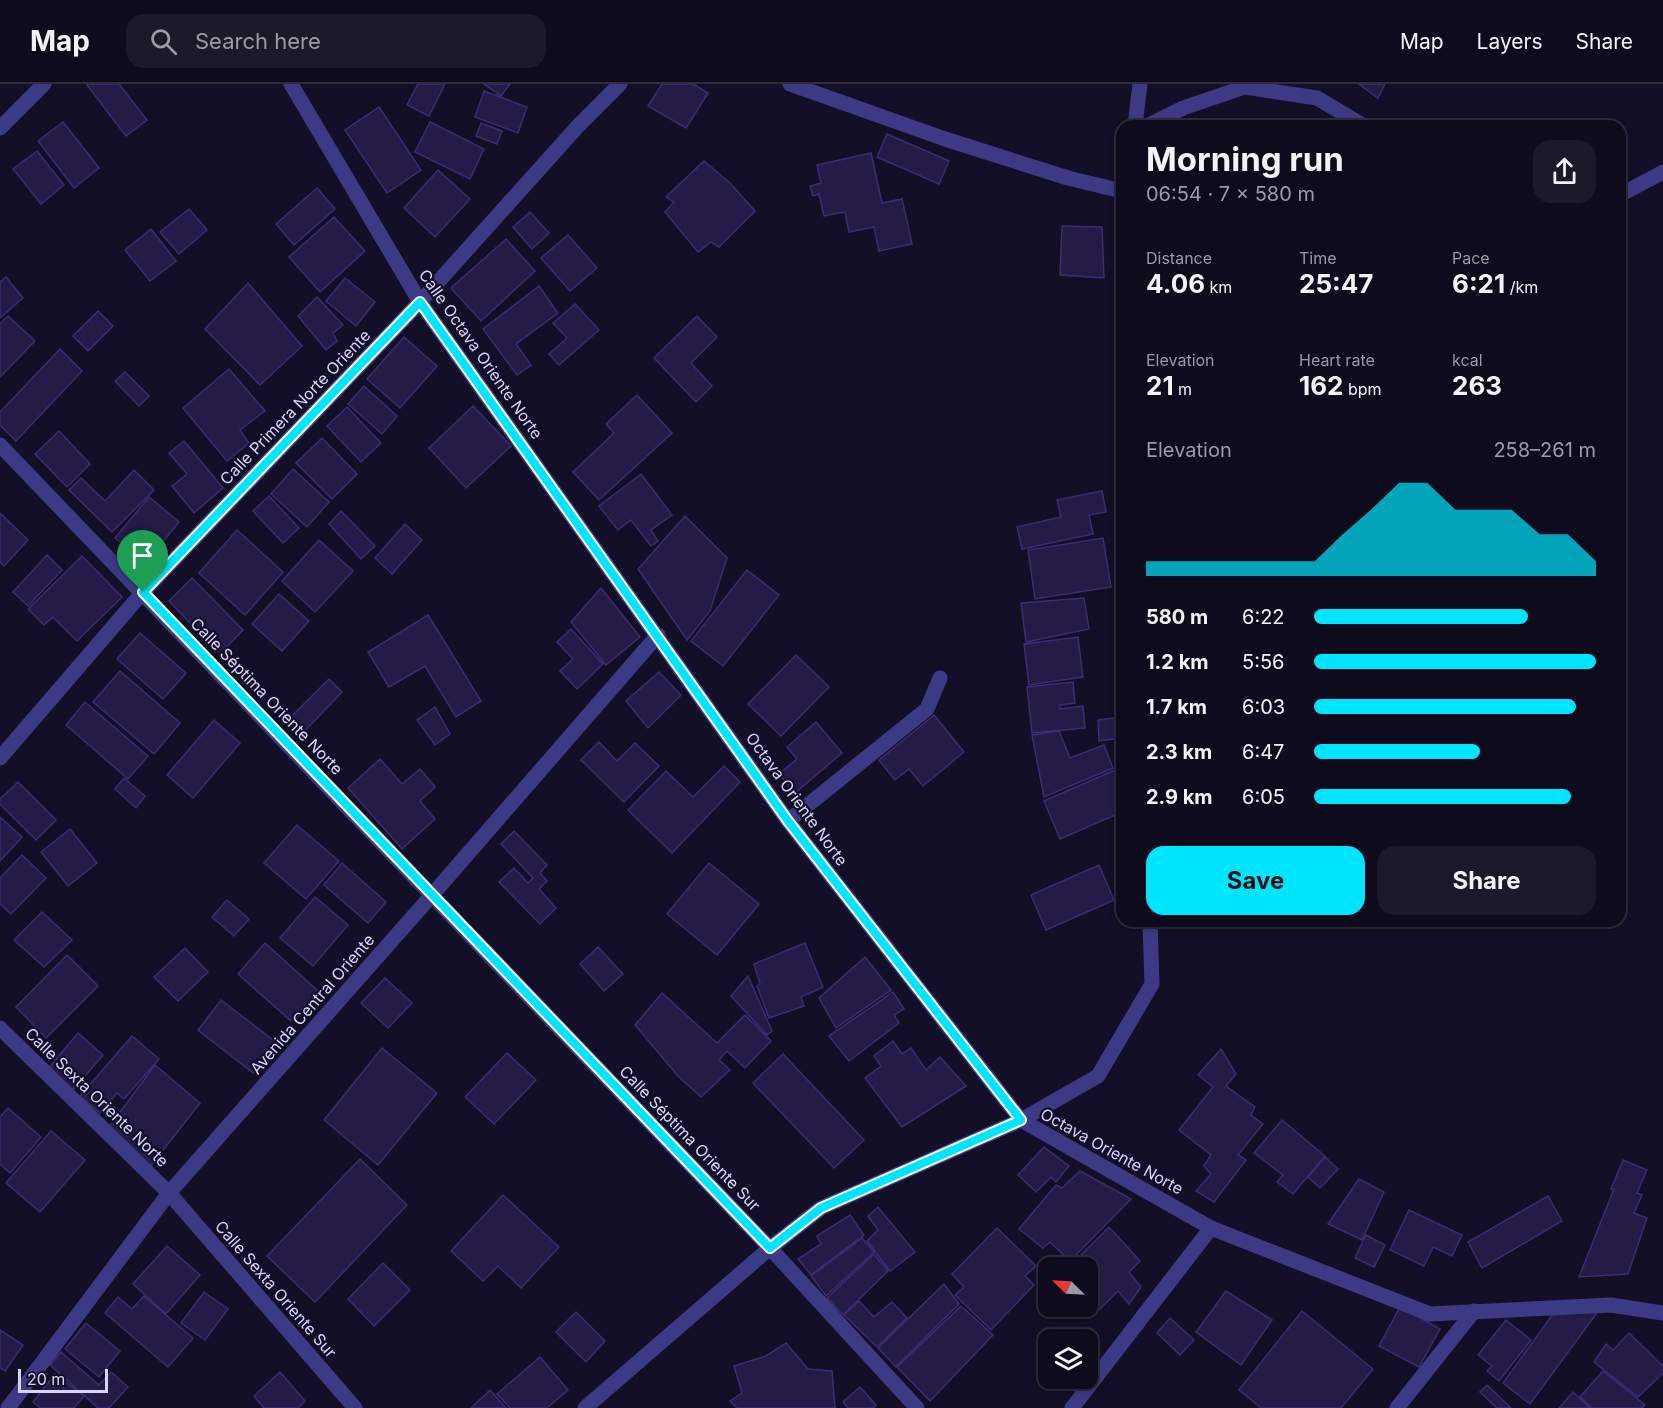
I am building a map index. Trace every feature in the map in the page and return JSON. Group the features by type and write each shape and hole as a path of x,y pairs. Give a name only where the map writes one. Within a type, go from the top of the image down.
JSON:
{"street":[{"path":"0,128 44,84"},
{"name":"Calle Octava Oriente Norte","path":"291,84 302,91 420,302 658,635"},
{"name":"Calle Primera Norte Oriente","path":"0,758 143,592 420,302 578,126 620,84"},
{"path":"790,84 1001,157 1068,178 1116,190"},
{"path":"1136,120 1140,84"},
{"path":"1159,120 1183,108 1245,87 1317,99 1354,120"},
{"path":"1626,192 1663,172"},
{"name":"Calle Séptima Oriente Norte","path":"0,445 432,895"},
{"name":"Octava Oriente Norte","path":"658,635 788,821 1021,1120 1211,1228 1430,1314 1611,1305 1663,1313"},
{"name":"Avenida Central Oriente","path":"8,1408 169,1193 658,635"},
{"path":"788,821 927,709 940,678"},
{"name":"Calle Séptima Oriente Sur","path":"432,895 770,1248 917,1408"},
{"path":"585,1408 770,1248 821,1208 1021,1120 1098,1076 1152,984 1150,927"},
{"name":"Calle Sexta Oriente Norte","path":"0,1028 169,1193"},
{"name":"Calle Sexta Oriente Sur","path":"169,1193 355,1408"},
{"path":"1072,1408 1211,1228"},
{"path":"1397,1408 1474,1311"}],"building":[{"path":"88,84 119,84 147,120 126,136"},
{"path":"418,84 445,84 429,116 407,105"},
{"path":"484,84 510,84 501,96"},
{"path":"662,84 693,84 708,93 686,128 648,106"},
{"path":"1359,84 1385,84 1378,98"},
{"path":"484,91 527,107 518,133 475,117"},
{"path":"379,107 421,170 387,193 345,130"},
{"path":"63,122 99,168 74,188 38,141"},
{"path":"430,122 484,149 470,179 415,152"},
{"path":"481,123 502,131 497,144 476,136"},
{"path":"887,134 949,161 939,184 877,157"},
{"path":"37,151 64,185 41,204 13,169"},
{"path":"871,153 882,203 902,199 912,244 879,251 874,227 849,232 845,212 824,216 819,194 813,196 810,186 821,183 817,165"},
{"path":"704,161 730,183 755,211 719,247 711,242 698,252 665,212 674,202 666,197"},
{"path":"438,170 470,199 435,237 404,208"},
{"path":"317,188 335,209 294,245 276,224"},
{"path":"189,209 207,230 179,254 160,232"},
{"path":"530,212 549,233 532,249 513,227"},
{"path":"334,217 365,251 320,292 289,257"},
{"path":"1062,226 1102,227 1104,278 1060,275"},
{"path":"151,229 176,261 150,281 125,250"},
{"path":"568,235 597,268 570,291 541,258"},
{"path":"506,239 535,271 481,321 451,288"},
{"path":"6,277 23,298 0,318 0,282"},
{"path":"345,278 375,302 356,326 326,301"},
{"path":"248,283 302,346 260,385 205,329"},
{"path":"539,286 558,313 516,344 531,365 517,375 483,329"},
{"path":"317,297 343,325 333,333 337,341 326,350 298,316"},
{"path":"575,304 599,330 559,365 549,354 567,338 553,323"},
{"path":"98,311 113,326 88,351 73,336"},
{"path":"8,316 35,341 0,377 0,324"},
{"path":"697,316 717,337 691,363 712,386 696,402 654,358"},
{"path":"404,337 437,366 400,408 367,379"},
{"path":"60,349 82,371 16,441 0,425 0,412"},
{"path":"229,369 265,411 240,430 249,443 227,461 183,408"},
{"path":"125,372 149,396 139,406 115,381"},
{"path":"364,386 397,416 382,434 348,404"},
{"path":"637,395 672,433 599,500 573,472 614,433 606,424"},
{"path":"473,406 511,446 466,488 429,448"},
{"path":"347,407 381,443 361,462 327,426"},
{"path":"59,431 90,464 67,487 35,454"},
{"path":"322,438 357,474 332,499 296,463"},
{"path":"184,441 223,488 194,513 172,486 187,474 169,453"},
{"path":"293,469 329,502 307,527 271,494"},
{"path":"134,470 154,490 112,532 69,490 81,478 105,501"},
{"path":"641,474 672,515 651,530 658,541 651,546 631,520 618,530 599,506"},
{"path":"1102,491 1106,512 1089,515 1093,534 1022,549 1017,527 1061,517 1057,500"},
{"path":"269,496 299,528 283,543 253,511"},
{"path":"149,497 179,522 146,562 115,538"},
{"path":"341,511 375,546 361,559 329,524"},
{"path":"0,513 28,540 4,566 0,562"},
{"path":"685,516 727,558 710,611 687,640 638,569"},
{"path":"405,524 422,540 392,574 375,558"},
{"path":"237,530 283,572 245,615 199,573"},
{"path":"1103,538 1111,587 1035,599 1028,550"},
{"path":"319,540 353,571 315,612 282,581"},
{"path":"47,555 62,570 28,606 13,592"},
{"path":"82,556 122,597 77,641 53,617 44,625 28,609"},
{"path":"747,570 779,595 723,666 691,641"},
{"path":"192,578 243,630 220,654 169,601"},
{"path":"601,588 640,637 606,665 571,622"},
{"path":"279,594 309,621 282,651 252,624"},
{"path":"1084,598 1089,629 1026,642 1021,603"},
{"path":"428,615 481,701 456,717 425,666 389,687 368,652"},
{"path":"571,629 603,664 577,689 560,671 573,659 557,642"},
{"path":"140,633 186,673 163,699 117,659"},
{"path":"1078,637 1083,677 1029,685 1024,644"},
{"path":"796,655 829,687 781,736 748,704"},
{"path":"120,671 180,723 154,754 93,702"},
{"path":"659,672 681,695 648,728 626,701"},
{"path":"329,679 342,692 300,736 286,722"},
{"path":"1073,682 1075,703 1060,705 1060,709 1083,706 1085,728 1032,733 1027,687"},
{"path":"85,702 148,756 128,779 66,725"},
{"path":"435,707 450,734 435,745 417,720"},
{"path":"934,715 964,752 923,786 909,769 895,780 879,760"},
{"path":"1116,718 1116,739 1099,741 1098,720"},
{"path":"214,720 240,743 193,798 167,775"},
{"path":"816,722 842,753 795,793 779,774 797,759 787,747"},
{"path":"1059,731 1070,758 1104,745 1113,768 1044,797 1032,735"},
{"path":"599,742 617,761 635,743 659,766 624,802 581,760"},
{"path":"380,759 402,784 420,769 435,787 420,801 435,819 402,849 348,788"},
{"path":"724,766 740,782 672,853 628,810 666,771 693,797"},
{"path":"1116,770 1116,815 1060,839 1044,801"},
{"path":"124,778 145,796 136,808 115,789"},
{"path":"18,782 56,820 36,840 0,804 0,799"},
{"path":"0,817 22,837 0,861"},
{"path":"297,825 339,861 306,899 264,863"},
{"path":"70,829 97,863 68,886 41,852"},
{"path":"514,831 547,865 540,873 547,881 539,889 556,908 540,924 499,882 514,868 528,883 533,878 501,844"},
{"path":"22,855 46,878 11,914 0,904 0,878"},
{"path":"342,863 386,902 368,923 324,885"},
{"path":"709,863 759,904 717,955 667,914"},
{"path":"1099,865 1114,900 1046,930 1031,895"},
{"path":"315,897 348,925 313,966 280,938"},
{"path":"227,900 249,919 234,936 212,917"},
{"path":"42,912 72,940 44,967 14,940"},
{"path":"265,943 318,991 291,1021 238,974"},
{"path":"805,943 823,987 801,997 804,1006 769,1018 757,986 760,984 754,964"},
{"path":"598,947 623,974 604,991 580,964"},
{"path":"185,948 208,972 178,1001 154,977"},
{"path":"67,955 98,986 46,1038 16,1007"},
{"path":"865,957 891,990 836,1028 819,998"},
{"path":"748,976 772,1031 767,1035 731,996"},
{"path":"385,978 412,1003 388,1028 361,1003"},
{"path":"893,992 904,1009 894,1015 899,1023 849,1061 829,1036"},
{"path":"662,993 717,1043 745,1015 771,1041 745,1068 727,1051 719,1060 730,1070 701,1097 678,1076 635,1025"},
{"path":"221,1000 277,1043 253,1073 198,1030"},
{"path":"78,1033 103,1055 73,1090 48,1069"},
{"path":"132,1036 159,1059 124,1099 117,1093 100,1113 80,1096"},
{"path":"893,1041 902,1054 911,1048 926,1070 940,1057 966,1086 902,1127 865,1078 881,1066 874,1056"},
{"path":"382,1048 437,1093 378,1165 324,1120"},
{"path":"1221,1049 1236,1074 1226,1086 1255,1107 1251,1115 1263,1124 1238,1155 1246,1160 1214,1202 1196,1191 1211,1174 1204,1166 1211,1155 1179,1130 1213,1087 1198,1075"},
{"path":"507,1053 536,1080 494,1124 465,1097"},
{"path":"783,1054 864,1140 834,1168 753,1083"},
{"path":"155,1065 200,1103 149,1168 106,1131"},
{"path":"8,1108 41,1137 10,1173 0,1164 0,1117"},
{"path":"1282,1120 1325,1156 1293,1194 1277,1182 1283,1175 1254,1153"},
{"path":"51,1131 85,1160 40,1212 6,1183"},
{"path":"1044,1147 1069,1166 1056,1182 1051,1177 1036,1192 1018,1175"},
{"path":"1325,1157 1338,1169 1320,1188 1308,1177"},
{"path":"360,1159 407,1205 315,1302 267,1256"},
{"path":"1623,1160 1647,1170 1637,1193 1642,1195 1634,1213 1647,1218 1628,1274 1579,1277 1614,1189 1611,1189"},
{"path":"1080,1171 1131,1199 1074,1257 1066,1257 1050,1242 1043,1248 1019,1229 1056,1185 1062,1188"},
{"path":"1359,1179 1384,1192 1362,1240 1328,1224"},
{"path":"503,1195 559,1247 521,1288 498,1266 483,1281 451,1251"},
{"path":"1548,1196 1562,1221 1482,1268 1468,1242"},
{"path":"878,1207 915,1252 890,1271 867,1241 878,1230 868,1216"},
{"path":"1409,1210 1462,1235 1452,1256 1433,1247 1424,1266 1390,1250"},
{"path":"850,1215 864,1235 811,1275 798,1259 821,1244 817,1236"},
{"path":"1109,1227 1140,1261 1129,1272 1141,1287 1129,1304 1118,1291 1099,1310 1098,1257 1079,1257"},
{"path":"997,1228 1036,1266 1025,1276 1034,1285 991,1330 955,1295 964,1287 952,1274"},
{"path":"1366,1235 1385,1245 1374,1267 1355,1258"},
{"path":"862,1238 874,1252 826,1296 811,1276"},
{"path":"167,1246 200,1275 166,1314 133,1284"},
{"path":"874,1254 888,1271 843,1315 827,1298"},
{"path":"383,1263 410,1290 374,1326 348,1299"},
{"path":"944,1284 959,1304 896,1367 878,1348"},
{"path":"1226,1291 1272,1320 1241,1365 1196,1332"},
{"path":"204,1292 228,1309 205,1340 181,1323"},
{"path":"144,1296 193,1338 168,1367 105,1313 118,1297 132,1309"},
{"path":"859,1301 874,1317 892,1302 907,1318 877,1347 844,1315"},
{"path":"961,1306 993,1335 930,1401 897,1367"},
{"path":"1400,1307 1440,1329 1419,1367 1379,1346"},
{"path":"1599,1310 1530,1404 1503,1383 1553,1314"},
{"path":"1302,1311 1373,1369 1341,1408 1261,1408 1239,1390"},
{"path":"576,1312 605,1341 586,1362 556,1332"},
{"path":"1170,1318 1194,1340 1180,1355 1157,1333"},
{"path":"1506,1320 1531,1340 1499,1381 1487,1371 1492,1366 1478,1355"},
{"path":"86,1323 120,1351 99,1377 65,1349"},
{"path":"0,1330 23,1345 5,1371 0,1368"},
{"path":"1629,1333 1663,1366 1663,1373 1638,1397 1594,1362 1606,1344 1613,1350"},
{"path":"786,1343 808,1369 832,1371 835,1408 737,1408 730,1401 742,1393 734,1366 766,1356"},
{"path":"61,1352 99,1385 111,1372 128,1387 109,1408 98,1408 50,1365"},
{"path":"540,1357 568,1390 547,1408 510,1408 497,1394"},
{"path":"1603,1371 1645,1405 1642,1408 1592,1408 1580,1397"},
{"path":"280,1372 305,1401 298,1408 264,1408 254,1396"},
{"path":"55,1374 84,1396 74,1408 40,1408 33,1402"},
{"path":"1487,1385 1511,1408 1497,1408 1480,1392"},
{"path":"860,1387 876,1405 873,1408 848,1408 843,1402"},
{"path":"490,1390 506,1408 471,1408"},
{"path":"1573,1392 1590,1408 1559,1408"}],"route":[{"path":"420,302 788,821 1021,1120 821,1208 770,1248 143,592 420,302"}]}
